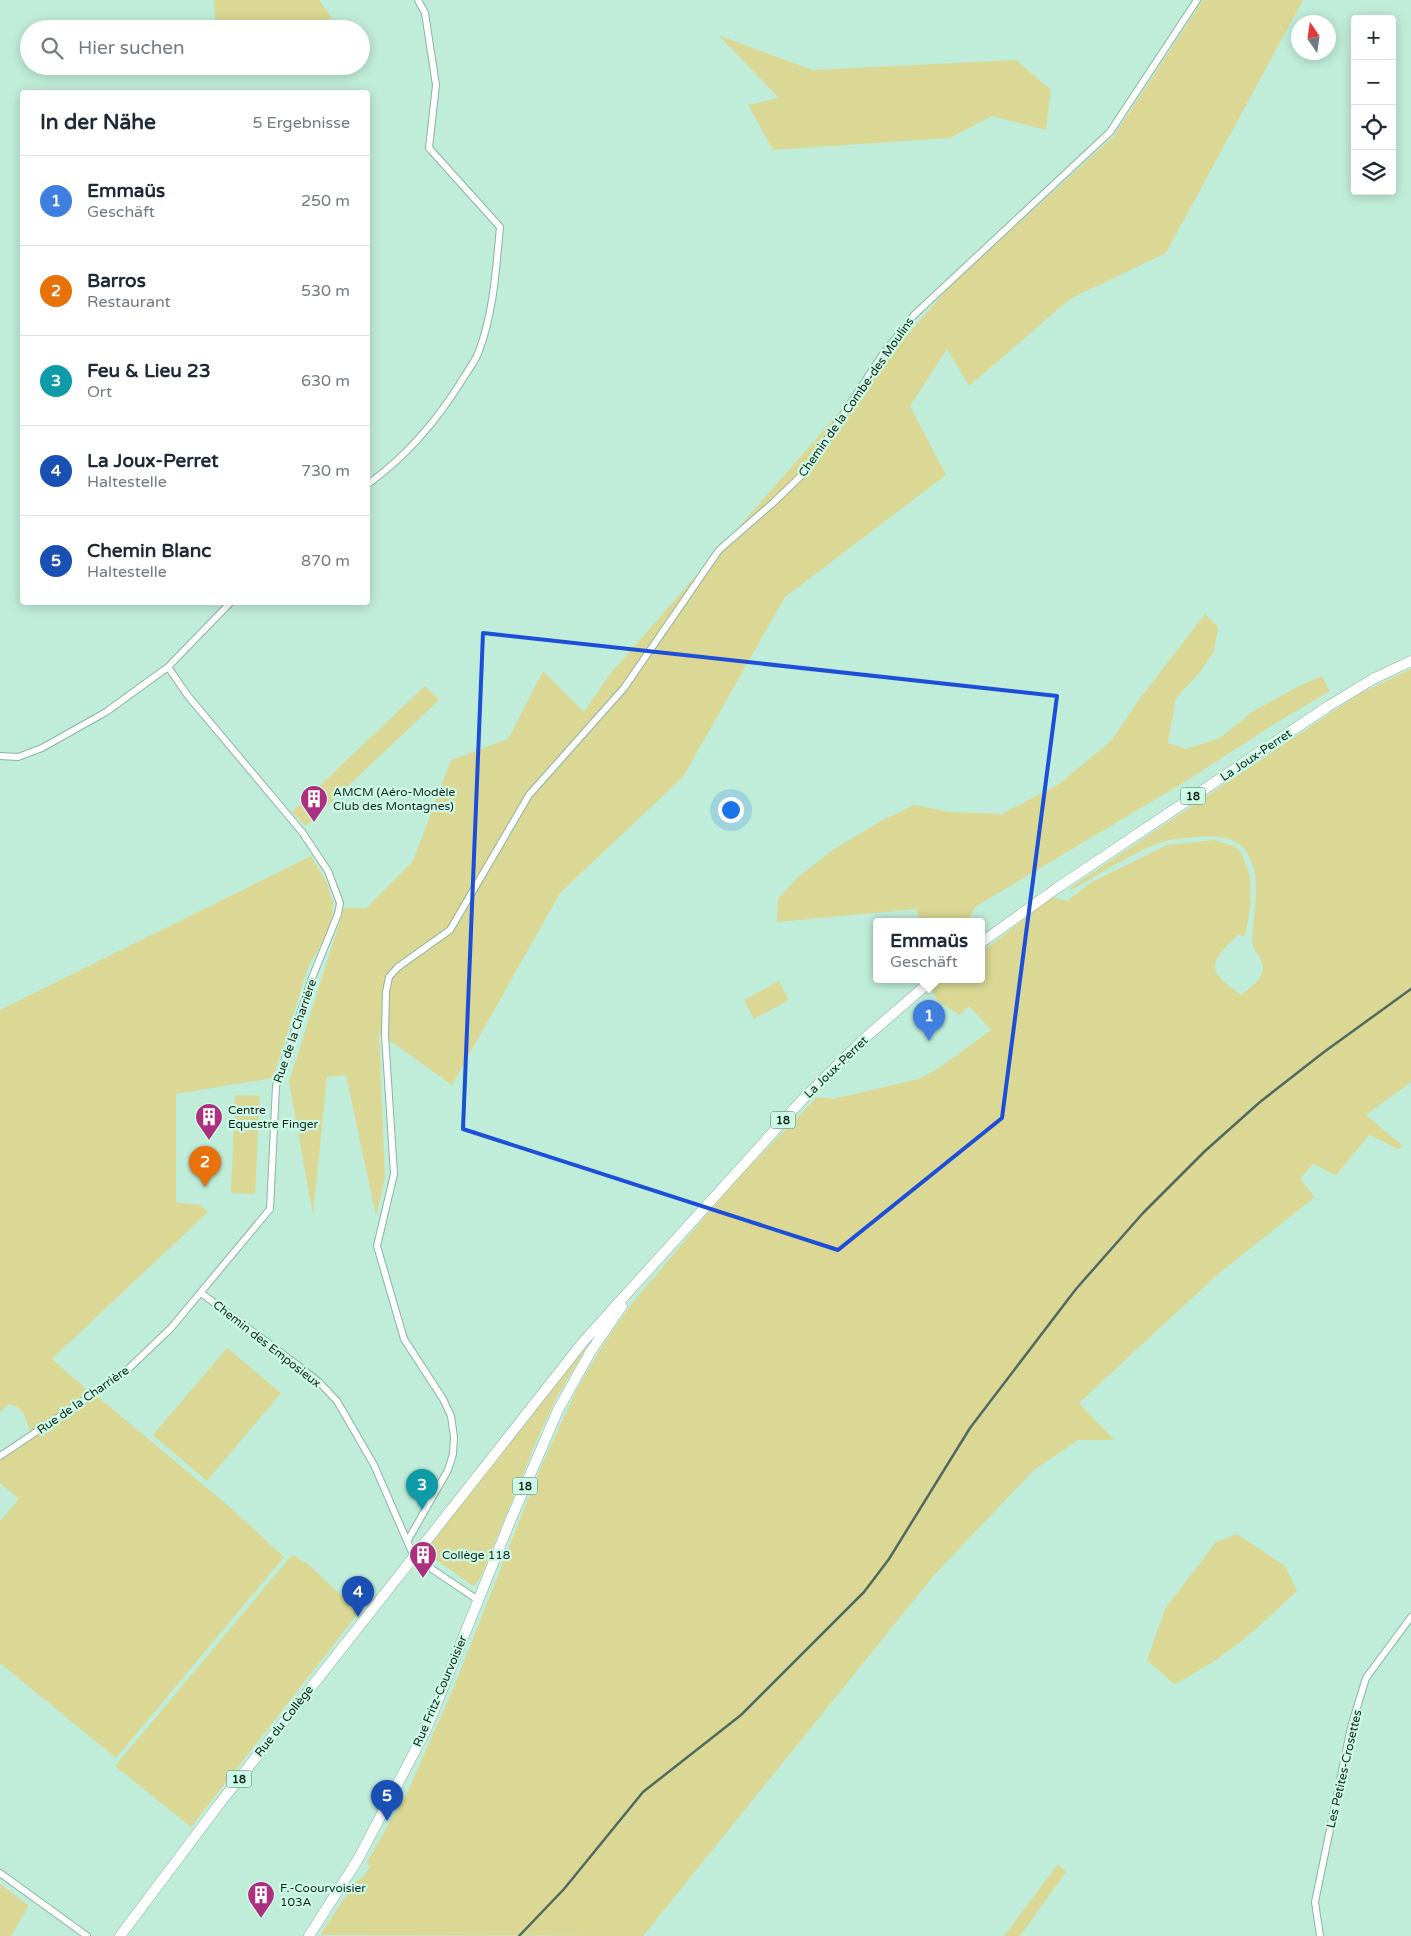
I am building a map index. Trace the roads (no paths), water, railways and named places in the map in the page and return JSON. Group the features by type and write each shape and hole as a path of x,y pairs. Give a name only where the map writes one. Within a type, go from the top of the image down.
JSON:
{"main road":[{"name":"La Joux-Perret","path":"985,940 1057,888 1327,707 1374,679 1411,661"},
{"name":"La Joux-Perret","path":"414,1557 583,1342 813,1088 866,1037 929,983"},
{"name":"La Joux-Perret","path":"478,1600 558,1410 591,1351 646,1272"},
{"name":"Rue du Collège","path":"120,1936 186,1846 414,1557"},
{"name":"Rue Fritz-Courvoisier","path":"309,1936 357,1861 426,1730 478,1600"}],"street":[{"path":"370,483 381,475 424,433 450,400 479,352 492,300 500,227 429,148 436,85 425,13 418,0"},
{"name":"Chemin de la Combe-des Moulins","path":"408,1540 448,1470 453,1454 454,1437 451,1416 443,1400 404,1340 377,1246 394,1174 385,1035 386,992 389,977 398,967 450,930 529,795 624,688 719,550 806,471 883,354 914,315 1110,132 1197,0"},
{"path":"0,756 18,757 42,748 106,712 168,667 228,605"},
{"name":"Rue de la Charrière","path":"0,1456 123,1374 171,1328 270,1208 276,1086 312,978 338,914 340,903 328,871 302,832 188,696 168,667"},
{"name":"Chemin des Emposieux","path":"201,1293 319,1382 337,1401 371,1458 414,1557"},
{"path":"414,1557 478,1600"},
{"name":"Les Petites-Crosettes","path":"1320,1936 1315,1902 1351,1727 1366,1678 1411,1617"},
{"path":"0,1874 87,1936"}],"railway":[{"path":"519,1936 564,1889 643,1792 741,1715 864,1592 889,1559 970,1428 1076,1289 1143,1213 1205,1151 1260,1102 1324,1052 1411,989"}],"place":[{"name":"AMCM (Aéro-Modèle Club des Montagnes)","path":"314,823"},
{"name":"Emmaüs","path":"929,1041"},
{"name":"Centre Equestre Finger","path":"209,1141"},
{"name":"Barros","path":"205,1187"},
{"name":"Feu & Lieu 23","path":"422,1510"},
{"name":"Collège 118","path":"423,1579"},
{"name":"La Joux-Perret","path":"358,1617"},
{"name":"Chemin Blanc","path":"387,1821"},
{"name":"F.-Coourvoisier 103A","path":"261,1919"}]}
